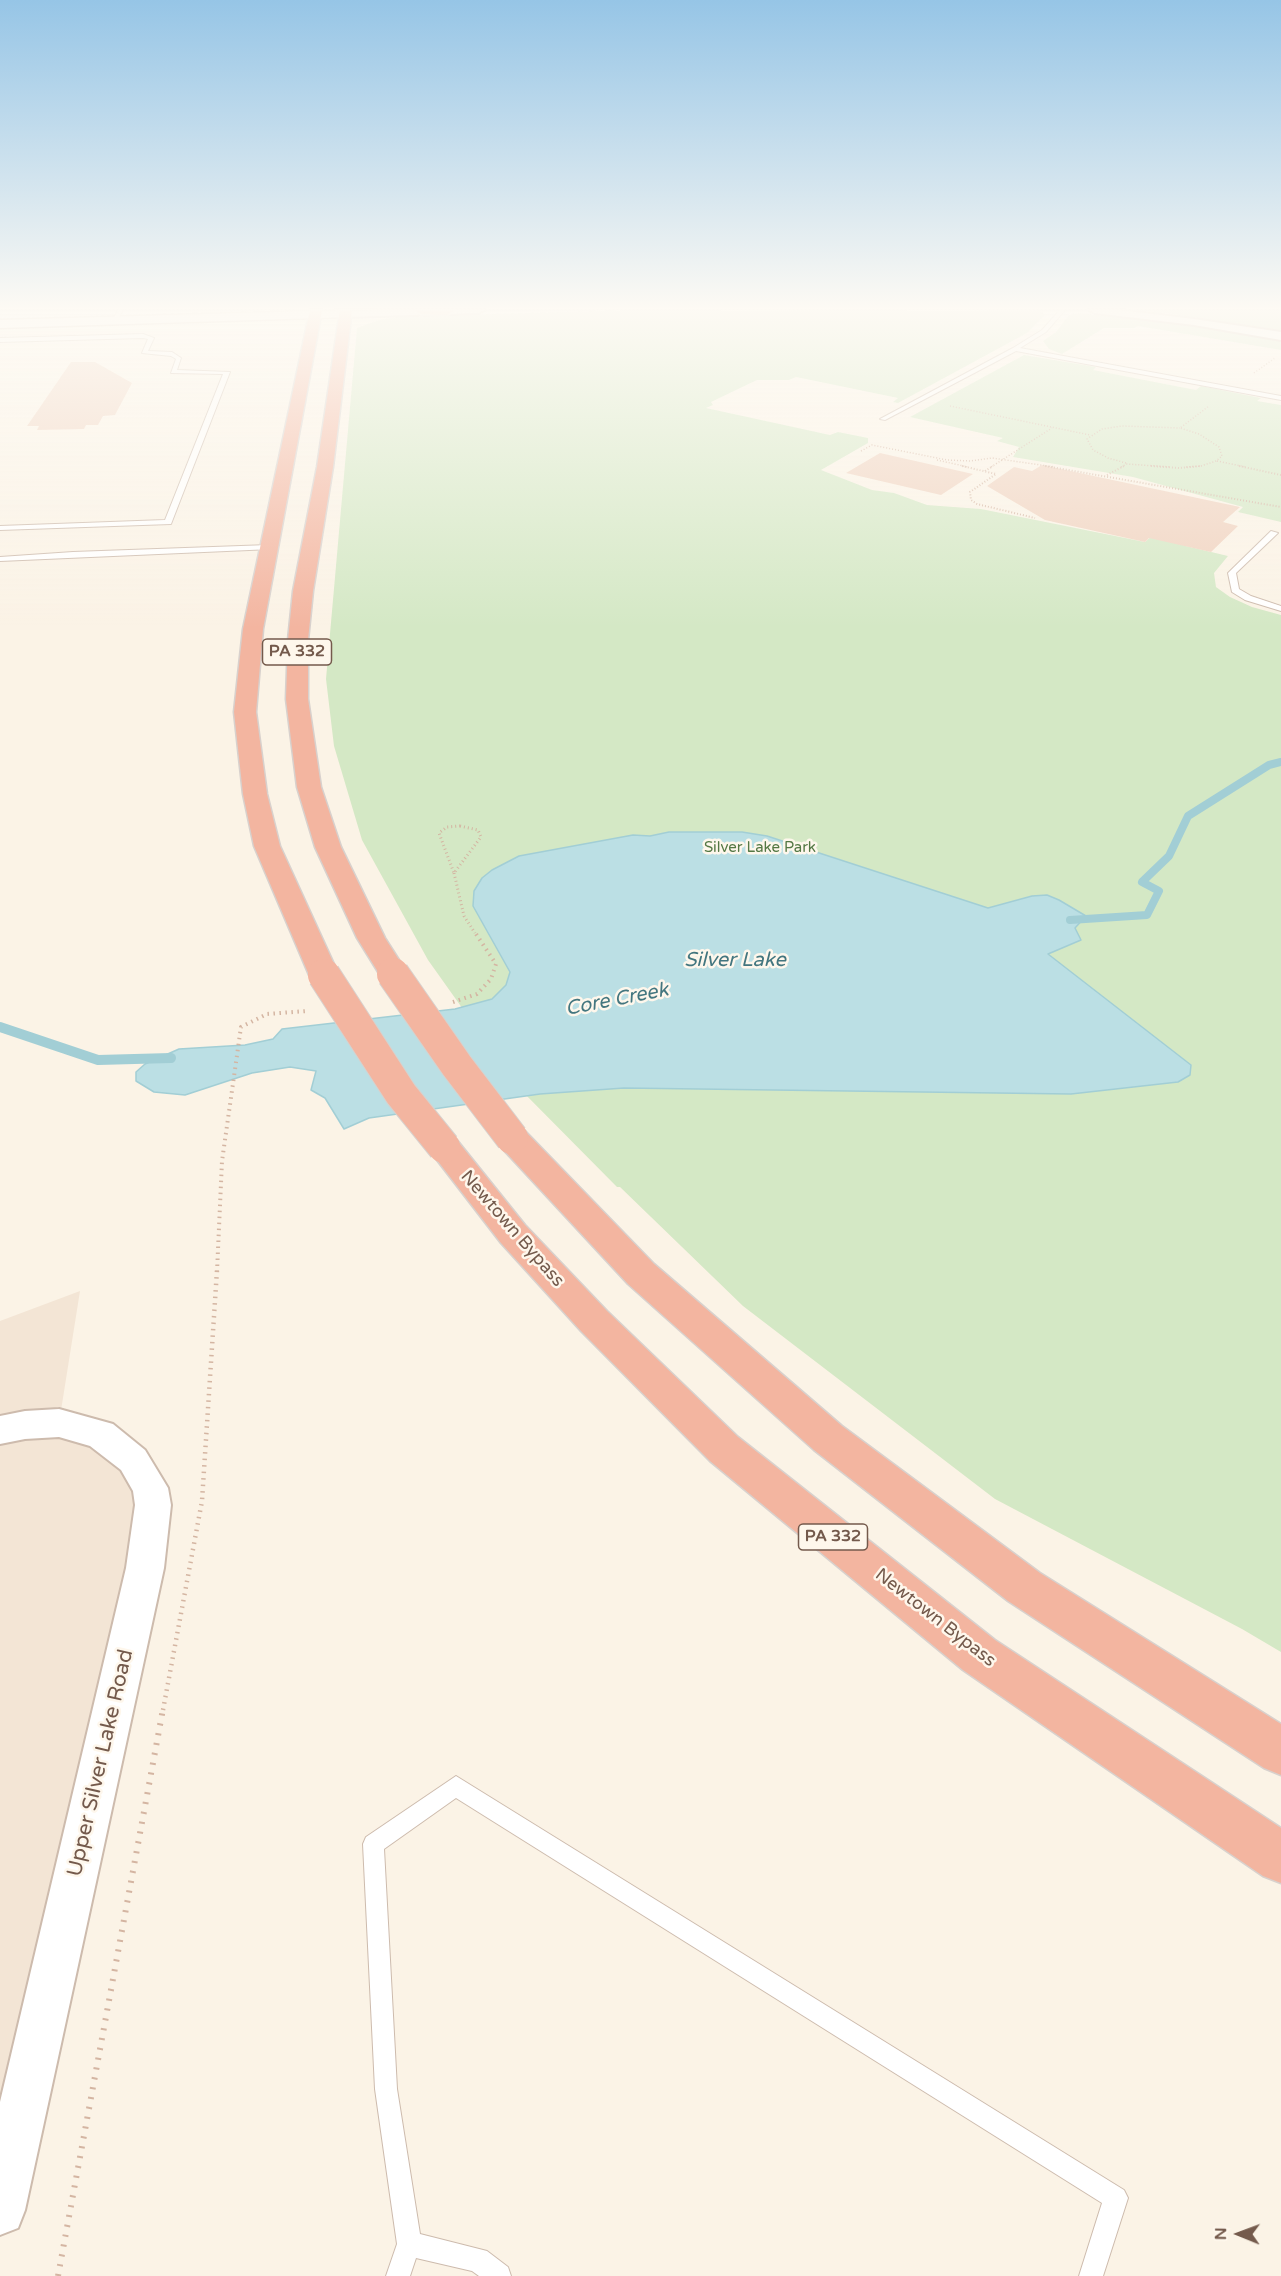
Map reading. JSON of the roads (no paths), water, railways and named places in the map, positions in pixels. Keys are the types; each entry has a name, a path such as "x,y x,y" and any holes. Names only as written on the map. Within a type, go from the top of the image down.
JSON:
{"highway":[{"name":"Newtown Bypass","path":"295,416 249,661 245,712 255,794 267,846 324,975 401,1094 513,1234 594,1321 724,1449 979,1655 1281,1858"},
{"name":"PA 332","path":"332,416 303,591 298,640 297,699 309,787 328,847 371,938 393,974 457,1066 512,1138 641,1274 828,1438 1024,1587 1281,1751"}],"street":[{"name":"Upper Silver Lake Road","path":"0,1431 25,1425 59,1423 101,1434 133,1460 150,1488 153,1505 145,1568 0,2210"}],"lane":[{"path":"0,528 168,522 210,416"},
{"path":"883,419 888,416"},
{"path":"1275,533 1232,573 1235,590 1248,598 1281,609"},
{"path":"0,559 269,547"},
{"path":"398,2276 409,2244 386,2089 373,1844 456,1786 1116,2198 1091,2276"},
{"path":"409,2244 478,2260 499,2276"}],"water":[{"name":"Silver Lake","path":"669,832 742,832 767,836 988,908 1032,896 1047,895 1059,900 1086,916 1075,928 1081,940 1048,954 1191,1065 1190,1075 1178,1082 1071,1094 624,1088 540,1094 369,1118 344,1129 325,1098 311,1090 316,1071 290,1067 252,1073 185,1095 154,1092 136,1081 136,1072 145,1064 179,1049 245,1045 273,1039 282,1029 455,1009 492,999 506,985 510,972 473,906 474,891 482,878 519,856 633,835 650,836"}],"waterway":[{"name":"Core Creek","path":"1070,920 1147,915 1159,891 1142,882 1169,856 1188,816 1269,765 1281,762"},
{"name":"Core Creek","path":"0,1027 98,1060 171,1058"}],"park label":[{"name":"Silver Lake Park","path":"760,848"}]}
